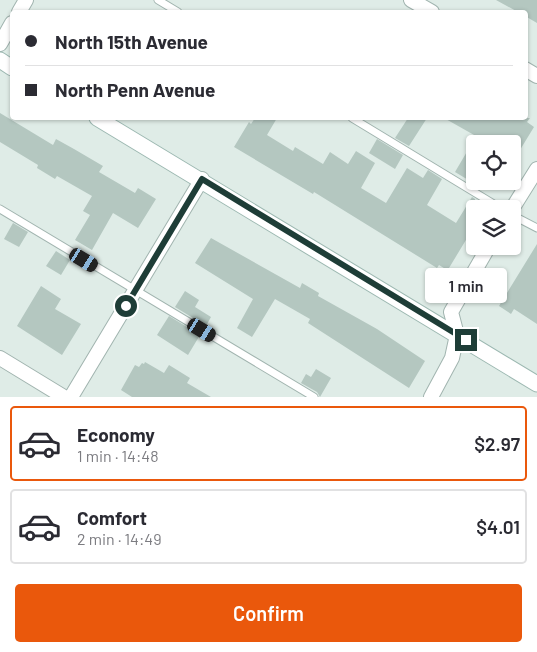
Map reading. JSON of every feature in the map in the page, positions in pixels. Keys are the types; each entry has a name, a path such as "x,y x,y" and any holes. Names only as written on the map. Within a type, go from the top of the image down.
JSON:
{"main road":[{"path":"100,120 202,179 537,384"}],"street":[{"path":"411,0 428,10"},
{"path":"0,44 10,26"},
{"path":"518,200 537,169"},
{"path":"71,397 202,179"},
{"path":"431,397 452,358 457,335 451,312 485,255"},
{"path":"0,358 64,397"}],"lane":[{"path":"158,0 175,10"},
{"path":"355,120 487,200"},
{"path":"0,209 314,397"},
{"path":"521,220 537,228"}],"building":[{"path":"496,0 537,0 537,23 528,18 528,10 514,10"},
{"path":"0,113 53,145 56,139 103,166 99,172 135,193 138,188 156,199 138,228 113,213 92,250 75,240 90,215 83,211 92,196 57,176 55,179 37,168 38,165 0,142"},
{"path":"530,118 527,122 534,127 521,148 521,135 474,135 448,120 528,120"},
{"path":"254,120 276,120 267,135 293,151 295,147 323,164 330,152 348,164 356,151 375,163 361,188 386,203 407,168 423,178 428,170 442,179 427,205 456,223 466,207 466,240 449,268 447,270 439,265 437,268 314,192 313,194 234,147 249,122 251,124"},
{"path":"407,120 426,120 409,146 395,138"},
{"path":"377,139 403,155 395,169 369,153"},
{"path":"466,153 466,179 455,172"},
{"path":"13,223 28,232 19,247 4,239"},
{"path":"211,238 300,288 302,283 319,293 318,296 377,329 425,361 409,388 308,323 310,319 275,299 252,337 237,328 253,299 195,263"},
{"path":"537,244 537,324 514,309 511,314 499,306"},
{"path":"56,251 70,260 61,275 46,266"},
{"path":"41,286 61,299 55,309 81,324 62,355 17,326"},
{"path":"185,291 199,300 195,307 211,317 206,326 175,307"},
{"path":"169,316 200,335 188,355 157,335"},
{"path":"145,362 164,373 169,365 190,378 187,383 211,397 132,397 121,390 135,365 139,367"},
{"path":"316,369 331,378 320,397 317,392 301,383 306,374 311,377"}],"route":[{"path":"126,306 202,179 466,340"}]}
